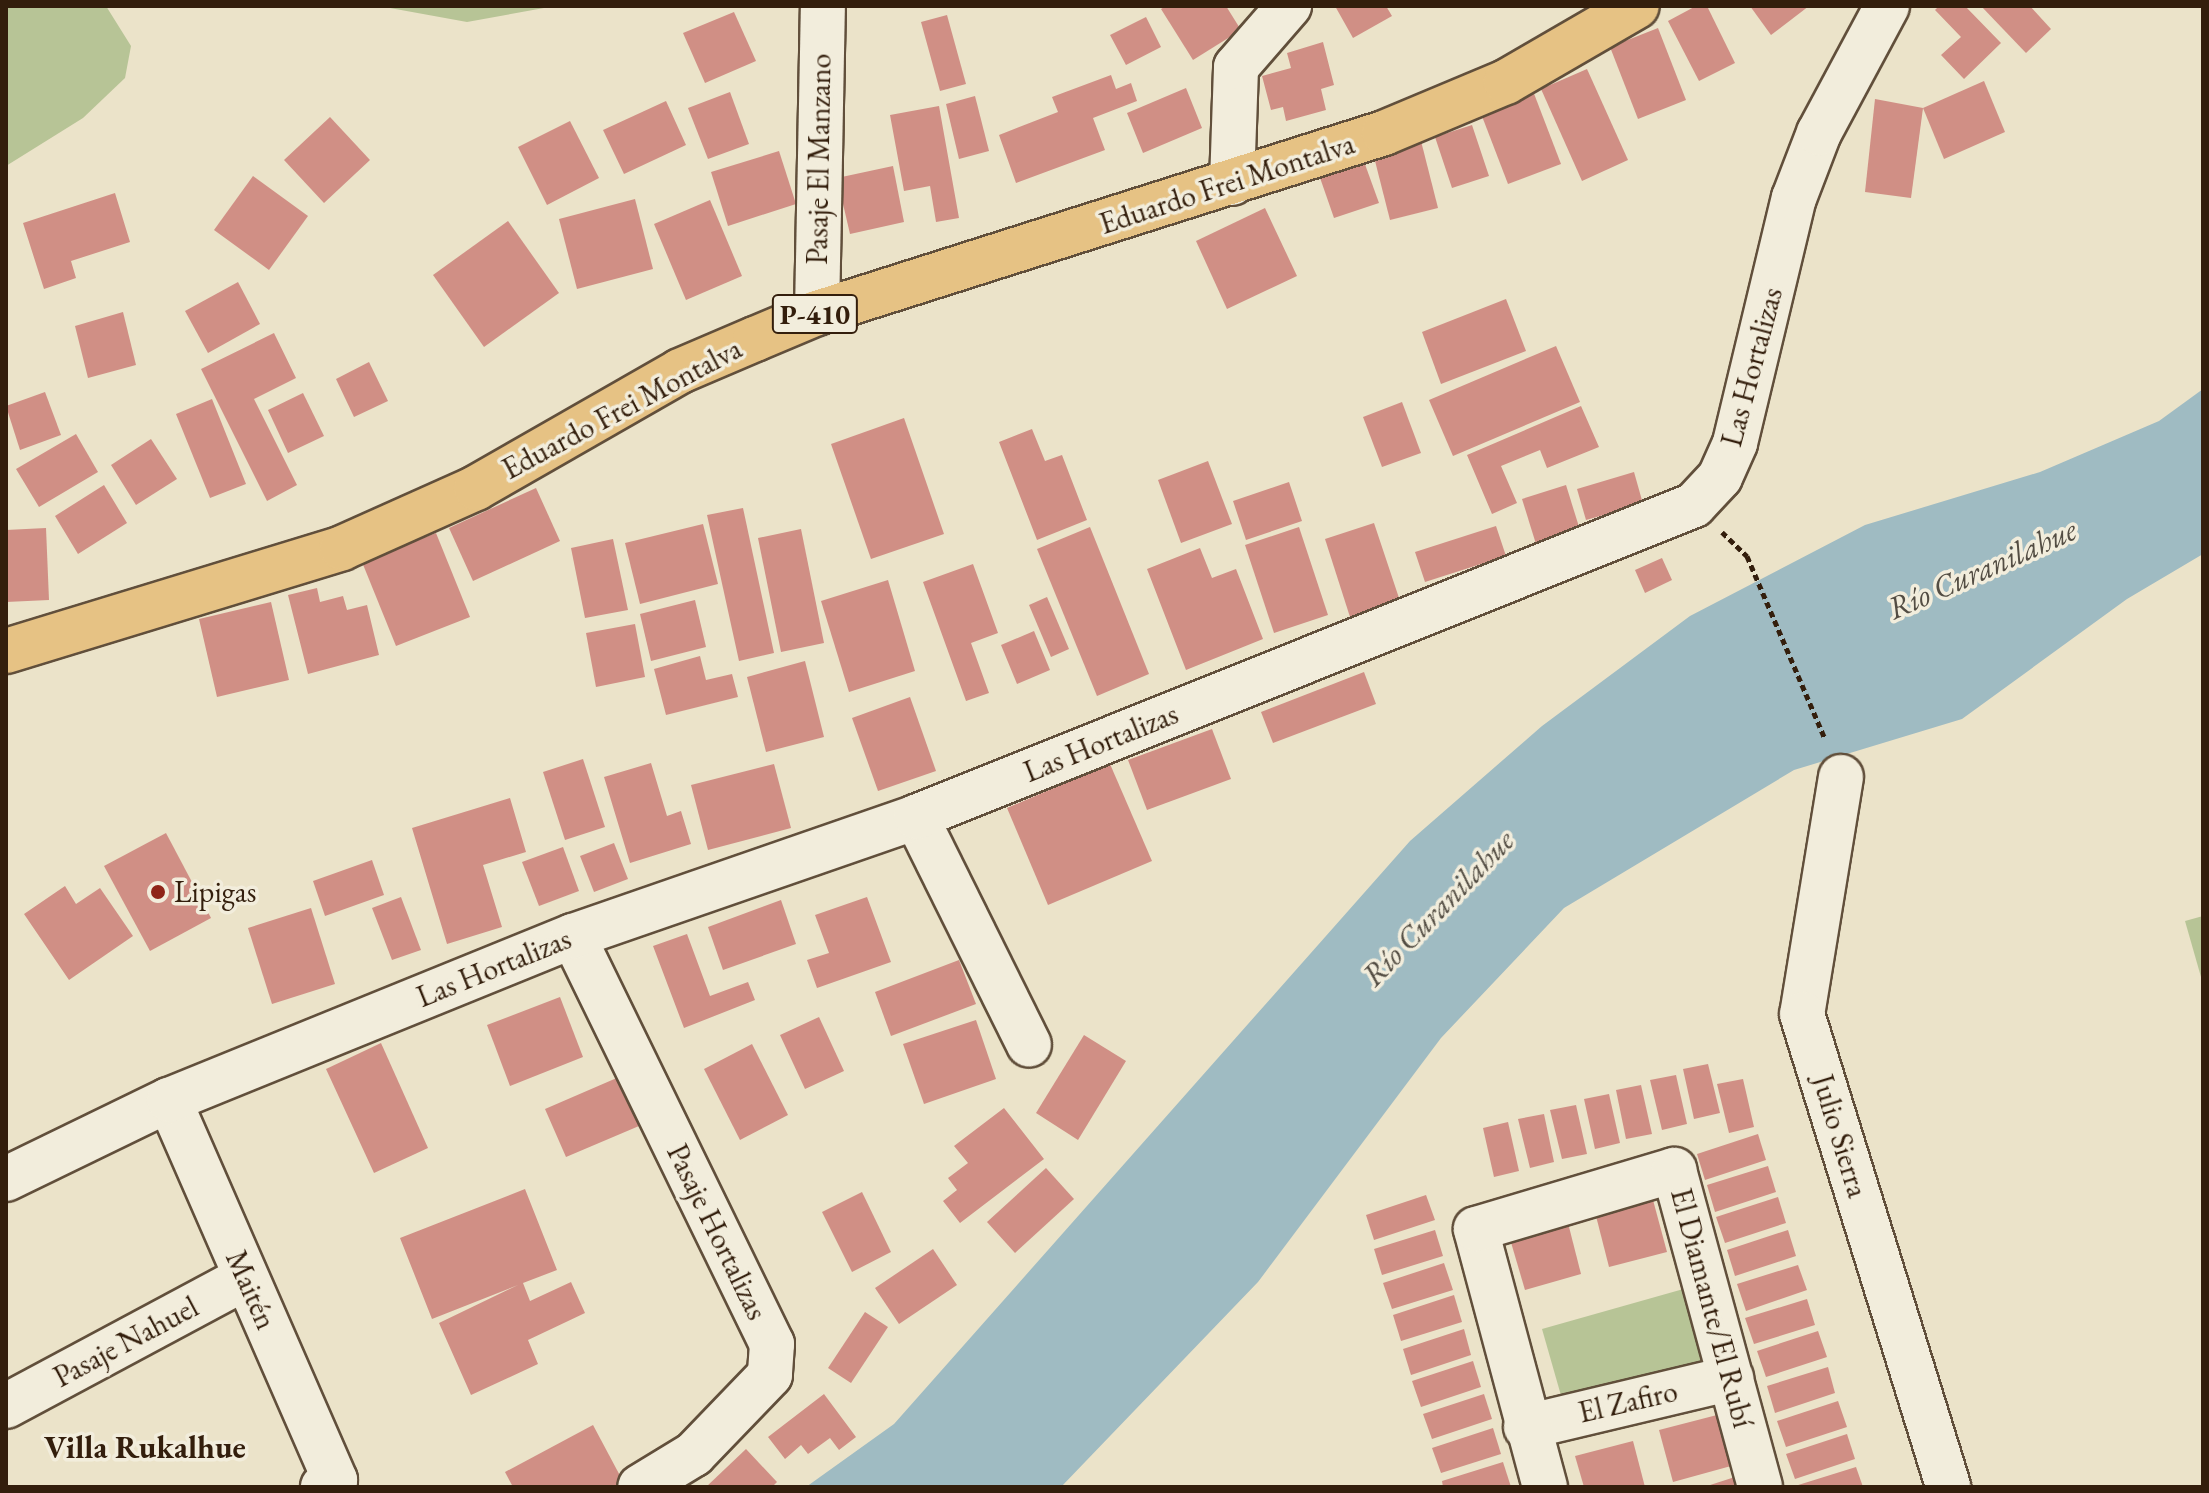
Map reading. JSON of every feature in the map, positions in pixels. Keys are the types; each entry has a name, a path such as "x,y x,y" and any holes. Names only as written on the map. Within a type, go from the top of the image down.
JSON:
{"main road":[{"name":"Eduardo Frei Montalva","path":"6,651 224,587 406,523 680,371 817,313 1384,133 1506,82 1637,6"}],"street":[{"name":"Pasaje El Manzano","path":"817,313 823,6"},
{"path":"1232,183 1236,67 1289,6"},
{"name":"Las Hortalizas","path":"6,1179 169,1100 573,936 916,817 1694,505 1720,477 1735,443 1794,198 1819,133 1887,6"},
{"name":"Julio Sierra","path":"1841,777 1802,1014 1948,1487"},
{"path":"916,817 1029,1045"},
{"name":"Pasaje Hortalizas","path":"573,936 772,1344 770,1375 694,1454 640,1487"},
{"name":"Maitén","path":"169,1100 329,1483"},
{"name":"El Diamante/El Rubí","path":"1545,1487 1526,1427 1476,1229 1674,1170 1760,1487"},
{"name":"Pasaje Nahuel","path":"6,1406 245,1278"},
{"name":"El Zafiro","path":"1526,1427 1731,1378"}],"path":[{"path":"1747,556 1841,777"}],"green space":[{"path":"6,6 106,6 131,46 125,78 83,118 6,166"},
{"path":"379,6 555,6 467,22"},
{"path":"2203,916 2203,984 2185,921"},
{"path":"1687,1288 1710,1371 1566,1413 1542,1329"}],"water":[{"name":"Río Curanilahue","path":"2203,389 2203,554 2127,599 1962,719 1794,770 1564,908 1441,1038 1258,1282 1061,1487 806,1487 894,1424 1410,841 1542,726 1690,616 1865,525 2040,472 2159,421"}],"building":[{"path":"1166,6 1226,6 1241,30 1193,60 1161,9"},
{"path":"1335,6 1386,6 1392,16 1353,38"},
{"path":"1696,6 1707,6 1735,63 1699,81 1668,21"},
{"path":"1750,6 1809,6 1771,35"},
{"path":"1939,6 1965,6 2001,43 1964,79 1941,55 1961,37 1935,10"},
{"path":"1981,6 2030,6 2051,29 2026,53"},
{"path":"734,12 756,61 705,83 683,33"},
{"path":"947,15 966,84 940,91 921,22"},
{"path":"1146,17 1161,47 1126,65 1110,35"},
{"path":"1658,28 1686,100 1638,119 1610,47"},
{"path":"1323,42 1334,85 1321,89 1326,110 1286,121 1283,107 1271,110 1262,76 1291,68 1287,53"},
{"path":"1587,69 1628,160 1582,181 1541,89"},
{"path":"1111,75 1116,89 1131,83 1137,101 1093,118 1105,150 1016,183 999,135 1058,112 1052,97"},
{"path":"1984,81 2005,132 1944,159 1923,108"},
{"path":"1186,88 1202,128 1143,153 1127,113"},
{"path":"1533,91 1561,164 1508,184 1480,111"},
{"path":"730,92 749,144 708,159 688,108"},
{"path":"975,96 989,151 959,159 946,104"},
{"path":"1875,99 1923,108 1911,198 1865,192"},
{"path":"666,101 686,145 624,174 603,130"},
{"path":"939,106 959,218 936,222 930,186 904,191 890,115"},
{"path":"330,117 370,160 324,203 284,160"},
{"path":"570,121 599,178 547,205 518,147"},
{"path":"1472,125 1489,176 1452,188 1435,137"},
{"path":"1421,141 1438,208 1390,220 1373,153"},
{"path":"779,151 796,204 728,226 711,172"},
{"path":"1362,156 1379,203 1334,218 1318,172"},
{"path":"893,166 904,222 850,234 837,178"},
{"path":"253,176 308,216 269,270 214,230"},
{"path":"115,193 130,242 71,261 76,278 44,289 23,223"},
{"path":"635,199 653,269 577,289 559,219"},
{"path":"710,200 742,276 686,300 654,224"},
{"path":"1265,208 1297,276 1227,309 1196,241"},
{"path":"508,221 559,293 484,347 433,275"},
{"path":"238,282 260,324 208,353 185,311"},
{"path":"1506,299 1526,351 1441,384 1422,332"},
{"path":"123,312 136,365 88,378 75,326"},
{"path":"274,333 296,378 254,399 297,485 267,501 201,369"},
{"path":"1556,346 1580,402 1453,456 1429,400"},
{"path":"369,362 388,401 354,417 336,379"},
{"path":"45,392 61,435 20,450 6,406"},
{"path":"303,393 324,436 288,453 268,410"},
{"path":"212,399 246,484 210,498 176,414"},
{"path":"1402,402 1421,453 1382,467 1363,417"},
{"path":"1581,406 1599,447 1547,468 1540,450 1501,466 1517,503 1492,514 1467,455"},
{"path":"904,418 944,534 871,559 831,444"},
{"path":"1032,429 1045,461 1062,455 1087,520 1037,540 999,442"},
{"path":"76,434 98,472 39,507 16,469"},
{"path":"151,439 177,479 136,505 111,465"},
{"path":"1208,461 1232,524 1181,543 1158,480"},
{"path":"1634,472 1643,504 1586,520 1577,489"},
{"path":"1289,482 1302,521 1246,540 1233,501"},
{"path":"104,485 127,523 78,554 55,516"},
{"path":"1566,485 1580,530 1536,544 1522,499"},
{"path":"536,488 560,541 473,581 449,528"},
{"path":"743,508 774,653 739,661 707,515"},
{"path":"1374,523 1400,601 1350,617 1325,539"},
{"path":"703,524 718,584 640,604 625,543"},
{"path":"1496,526 1506,556 1425,582 1415,552"},
{"path":"1090,527 1149,674 1097,696 1037,549"},
{"path":"1299,527 1328,615 1274,633 1245,545"},
{"path":"46,528 49,600 6,602 6,530"},
{"path":"801,529 824,643 781,652 758,538"},
{"path":"436,533 470,617 396,646 362,562"},
{"path":"613,539 628,610 585,618 571,548"},
{"path":"1200,548 1212,578 1236,569 1263,639 1186,670 1147,569"},
{"path":"1662,558 1672,580 1645,593 1635,570"},
{"path":"973,564 998,633 971,643 989,693 966,701 923,582"},
{"path":"888,580 915,671 849,692 821,601"},
{"path":"317,588 320,602 343,596 347,610 367,605 379,655 308,674 288,595"},
{"path":"1047,597 1069,649 1051,657 1029,605"},
{"path":"695,600 706,647 651,661 640,614"},
{"path":"271,602 289,680 217,697 199,619"},
{"path":"635,624 645,677 596,687 586,633"},
{"path":"1034,631 1050,670 1017,684 1001,645"},
{"path":"700,656 706,680 732,674 738,697 666,715 654,669"},
{"path":"805,661 824,737 766,752 747,677"},
{"path":"1364,672 1376,704 1273,743 1261,712"},
{"path":"910,697 936,771 878,791 852,718"},
{"path":"1212,729 1231,779 1147,810 1128,760"},
{"path":"583,759 605,827 565,840 543,772"},
{"path":"651,763 667,816 681,811 691,844 630,863 604,777"},
{"path":"774,764 791,828 708,850 691,785"},
{"path":"1110,764 1152,861 1048,905 1007,808"},
{"path":"510,798 526,852 483,865 502,927 447,944 412,828"},
{"name":"Lipigas","path":"166,833 211,918 150,951 104,866"},
{"path":"614,843 628,879 594,892 580,856"},
{"path":"563,847 579,891 539,906 522,862"},
{"path":"372,860 384,895 325,916 313,881"},
{"name":"Lipigas","path":"65,886 76,904 100,888 133,936 69,980 24,914"},
{"path":"401,897 421,950 392,960 372,908"},
{"path":"867,897 891,962 817,988 807,960 829,953 815,915"},
{"path":"781,900 796,944 723,970 708,927"},
{"path":"311,908 335,984 272,1004 248,928"},
{"path":"687,934 710,996 748,982 755,1000 684,1028 653,946"},
{"path":"959,960 976,1004 891,1036 875,992"},
{"path":"560,997 583,1057 510,1086 487,1025"},
{"path":"819,1017 844,1071 805,1089 780,1035"},
{"path":"976,1020 996,1079 924,1104 903,1044"},
{"path":"1084,1035 1126,1061 1078,1140 1036,1113"},
{"path":"381,1043 428,1148 374,1173 326,1069"},
{"path":"752,1044 788,1115 740,1140 704,1069"},
{"path":"1708,1064 1720,1113 1694,1119 1683,1069"},
{"path":"1676,1075 1687,1124 1662,1130 1650,1080"},
{"path":"619,1077 639,1126 566,1157 545,1109"},
{"path":"1743,1079 1754,1127 1729,1133 1717,1084"},
{"path":"1641,1085 1652,1134 1626,1139 1616,1090"},
{"path":"1609,1094 1620,1143 1595,1149 1584,1099"},
{"path":"1576,1105 1587,1154 1562,1159 1550,1110"},
{"path":"1004,1108 1044,1159 960,1223 943,1201 957,1190 948,1178 968,1163 954,1146"},
{"path":"1544,1114 1554,1162 1530,1168 1518,1119"},
{"path":"1508,1122 1519,1171 1494,1177 1483,1128"},
{"path":"1758,1134 1766,1160 1705,1180 1697,1154"},
{"path":"1768,1166 1776,1192 1715,1212 1707,1185"},
{"path":"1046,1168 1074,1199 1015,1253 987,1222"},
{"path":"525,1189 557,1270 523,1283 530,1301 571,1282 585,1313 528,1340 538,1364 471,1395 439,1323 518,1285 432,1319 400,1238"},
{"path":"862,1192 891,1252 852,1272 822,1212"},
{"path":"1426,1195 1435,1220 1374,1240 1366,1215"},
{"path":"1778,1197 1786,1223 1725,1243 1716,1217"},
{"path":"1653,1200 1667,1252 1609,1267 1596,1216"},
{"path":"1568,1223 1581,1274 1525,1290 1510,1239"},
{"path":"1435,1230 1443,1256 1382,1275 1374,1249"},
{"path":"1788,1230 1796,1256 1735,1276 1727,1250"},
{"path":"933,1249 957,1285 899,1324 875,1288"},
{"path":"1444,1263 1453,1290 1392,1309 1383,1283"},
{"path":"1798,1265 1807,1290 1746,1311 1737,1284"},
{"path":"1454,1295 1462,1322 1401,1341 1393,1315"},
{"path":"1807,1299 1815,1325 1754,1344 1745,1318"},
{"path":"865,1312 888,1327 851,1383 828,1368"},
{"path":"1464,1329 1471,1355 1411,1375 1403,1349"},
{"path":"1818,1331 1827,1357 1766,1377 1757,1351"},
{"path":"1473,1361 1481,1387 1421,1407 1412,1381"},
{"path":"1828,1367 1835,1393 1775,1413 1767,1386"},
{"path":"824,1394 856,1437 839,1450 830,1438 808,1454 801,1445 785,1459 768,1437"},
{"path":"1484,1394 1492,1419 1432,1439 1423,1414"},
{"path":"1838,1401 1847,1427 1786,1447 1777,1421"},
{"path":"1717,1415 1731,1466 1673,1482 1659,1430"},
{"path":"593,1425 625,1485 513,1487 505,1472"},
{"path":"1493,1428 1501,1454 1441,1473 1432,1448"},
{"path":"1847,1434 1855,1459 1795,1479 1786,1454"},
{"path":"1633,1441 1645,1487 1584,1487 1575,1456"},
{"path":"746,1449 777,1482 772,1487 706,1487"},
{"path":"1503,1462 1511,1487 1443,1487 1442,1481"},
{"path":"1856,1467 1863,1487 1795,1487 1795,1486"},
{"path":"1738,1476 1741,1487 1707,1487 1707,1486"}],"place":[{"name":"Lipigas","path":"158,892"}],"district":[{"name":"Villa Rukalhue","path":"145,1447"}]}
